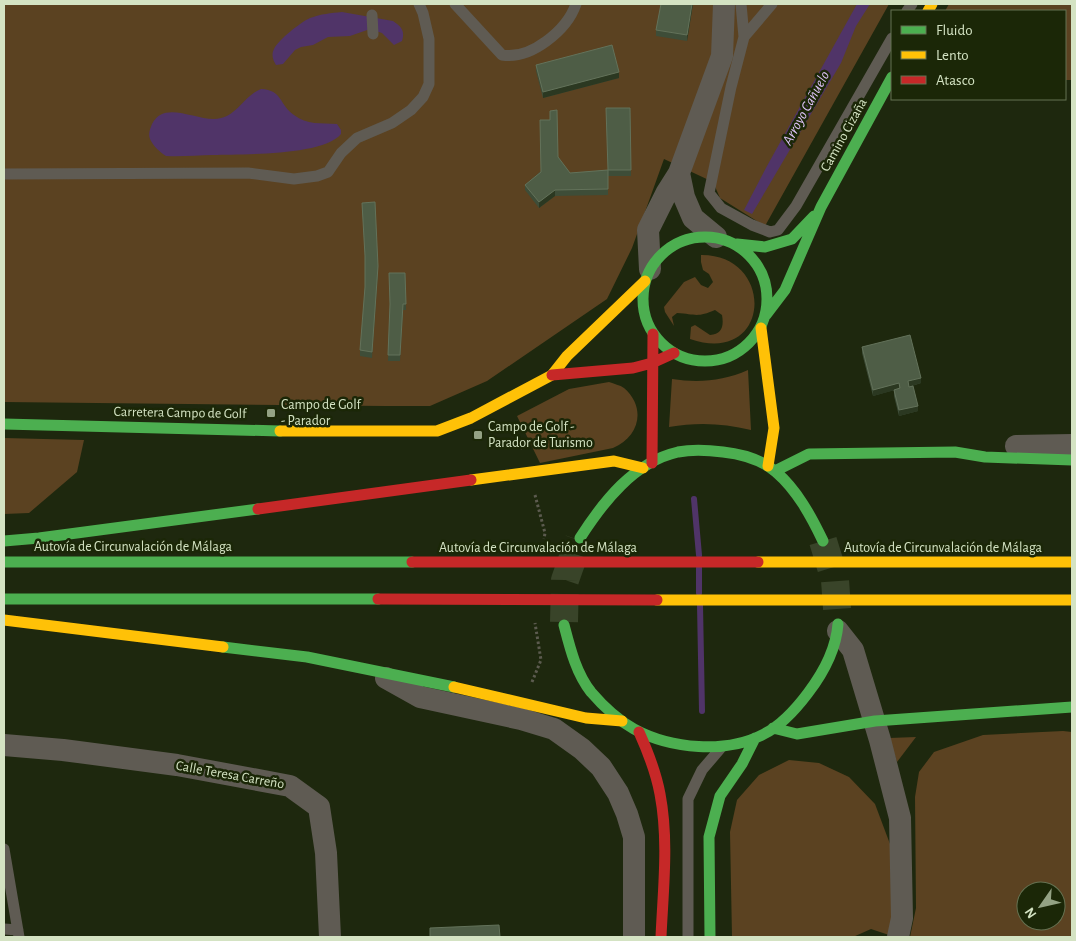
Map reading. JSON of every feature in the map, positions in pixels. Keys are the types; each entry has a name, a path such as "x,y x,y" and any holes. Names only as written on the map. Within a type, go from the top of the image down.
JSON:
{"main road":[{"name":"Camino Cizaña","path":"766,315 785,290 822,207 891,79"},
{"name":"Camino Cizaña","path":"737,244 765,247 792,239 822,207"},
{"path":"696,236 716,237 737,244 752,257 763,275 768,295 766,315 761,328 749,344 733,356 713,361 700,361 674,353 653,334 645,318 642,299 647,275 662,254 678,242 696,236"},
{"name":"Carretera Campo de Golf","path":"552,375 566,356 647,275"},
{"path":"761,328 774,428 772,469"},
{"path":"648,466 653,334"},
{"name":"Carretera Campo de Golf","path":"4,424 331,432 437,430 471,418 552,375 633,368 652,363 674,353"},
{"path":"580,538 595,514 617,489 648,466 671,454 699,449 735,453 772,469 799,499 823,541"},
{"path":"772,469 809,454 955,452 985,457 1072,460"},
{"path":"4,541 49,537 614,461 648,466"},
{"name":"Autovía de Circunvalación de Málaga","path":"4,562 1072,562"},
{"path":"4,600 1072,600"},
{"path":"4,620 307,657 505,698 586,718 622,722"},
{"path":"564,625 572,657 590,690 622,722 639,732 660,740 689,746 723,745 755,738 773,728 800,704 826,668 838,628"},
{"path":"773,728 797,734 875,721 1072,707"},
{"path":"639,732 656,775 661,799 664,837 661,937"},
{"path":"710,937 709,837 720,796 742,764 755,738"}],"street":[{"path":"647,275 648,230 666,192 679,172 722,56 724,4"},
{"path":"679,172 684,197 693,218 716,237"},
{"path":"955,452 985,447 1072,445"},
{"path":"838,628 853,650 875,721 900,818 902,918 898,937"},
{"path":"372,670 420,697 521,719 554,730 582,749 595,761 618,792 634,836 634,937"},
{"path":"1001,712 1072,714"},
{"name":"Calle Teresa Carreño","path":"4,745 63,750 177,765 290,786 319,807 326,853 330,937"}],"lane":[{"path":"4,174 248,173 294,178 317,176 328,172 341,153 357,138 392,123 411,110 423,97 429,84 429,38 419,4"},
{"path":"442,4 457,6 502,55 510,56 525,53 556,34 573,12 576,4"},
{"path":"741,4 744,37 726,106 709,193 720,208 770,232 778,230 796,206 891,40"},
{"path":"744,37 772,4"},
{"path":"372,15 372,34"},
{"path":"688,937 688,799 702,770 723,745"},
{"path":"4,849 19,934 4,930"}],"shaded area":[{"path":"4,4 889,4 765,226 720,198 713,182 664,159 632,248 607,299 487,381 430,406 384,406 4,402"},
{"path":"949,4 1072,4 1072,80 1066,80 1066,10 946,10"},
{"path":"701,255 725,259 742,272 752,289 754,307 749,324 737,338 717,343 690,339 691,327 695,325 710,335 720,331 723,323 722,315 715,310 700,315 677,313 672,317 674,326 665,312 664,307 684,282 695,277 701,285 708,288 713,282 709,274 703,270"},
{"path":"748,370 751,430 710,424 669,427 672,379 711,380 729,377"},
{"path":"609,382 624,388 636,404 637,421 629,437 613,448 540,463 517,416 569,389"},
{"path":"4,438 84,440 77,472 29,513 4,514"},
{"path":"1072,732 1072,937 910,937 916,908 915,797 919,772 934,752 983,735"},
{"path":"916,737 897,762 889,738"},
{"path":"789,760 819,763 849,777 875,804 890,844 896,894 889,935 871,929 853,937 732,937 730,832 737,800 759,775"}],"water":[{"name":"Arroyo Cañuelo","path":"857,4 870,4 856,26 841,63 752,214 744,210 767,166"},
{"path":"342,12 393,21 402,30 402,41 394,45 382,33 370,29 350,36 328,37 313,45 295,50 283,64 276,65 273,53 276,45 301,23 310,18"},
{"path":"261,89 268,90 277,95 289,111 299,118 314,123 337,124 341,134 332,141 317,146 300,150 261,154 166,156 157,149 150,139 149,133 152,124 165,113 174,112 203,118 221,118 232,113 250,96"}],"building":[{"path":"661,4 692,4 687,35 656,30"},
{"path":"612,45 619,72 543,92 536,65"},
{"path":"606,108 630,108 631,170 608,170"},
{"path":"557,110 558,157 570,173 608,170 608,189 555,190 539,202 525,185 541,172 540,120 550,120 550,111"},
{"path":"375,202 378,266 372,352 360,350 365,287 362,203"},
{"path":"389,273 405,273 406,304 403,304 400,355 388,355"},
{"path":"910,335 921,378 908,381 909,387 913,386 918,406 899,410 894,390 900,388 899,383 873,390 862,347"},
{"path":"499,925 500,937 430,937 430,928"}],"waterway":[{"path":"694,499 699,555"},
{"path":"699,568 699,593"},
{"path":"700,605 702,711"}],"tunnel":[{"path":"564,622 565,580 579,540"},
{"path":"823,541 835,580 838,622"}],"traffic: fast":[{"path":"766,315 785,290 821,207 891,79"},
{"path":"737,244 765,247 792,239 814,216"},
{"path":"705,237 729,241 749,255 763,275 767,299 763,323 749,343 729,357 705,361 681,357 661,343 647,323 643,299 647,275 661,255 681,241 705,237"},
{"path":"4,424 280,431"},
{"path":"580,538 599,511 621,485 634,474 662,457 678,452 700,450 744,456 758,461 776,472 797,495 823,541"},
{"path":"775,471 809,454 955,452 985,457 1072,460"},
{"path":"4,541 258,509"},
{"path":"4,562 412,562"},
{"path":"4,599 378,599"},
{"path":"564,625 581,677 591,692 617,717 634,729 665,741 681,745 716,746 733,744 764,734 788,716 799,705 824,669 835,643 838,624"},
{"path":"223,647 307,657 454,687"},
{"path":"773,728 797,734 875,721 1072,707"},
{"path":"710,937 709,837 720,796 742,764 755,738"}],"traffic: slow":[{"path":"929,10 932,4"},
{"path":"280,431 437,431 471,418 552,375 567,356 645,281"},
{"path":"761,328 774,428 768,466"},
{"path":"471,480 614,461 643,468"},
{"path":"758,562 1072,562"},
{"path":"657,600 1072,600"},
{"path":"4,620 223,647"},
{"path":"454,687 586,718 622,721"}],"traffic: jam":[{"path":"652,463 653,334"},
{"path":"552,375 633,368 652,363 674,353"},
{"path":"258,509 471,480"},
{"path":"412,562 758,562"},
{"path":"378,599 657,600"},
{"path":"639,732 654,770 663,812 665,866 661,937"}],"place":[{"name":"Campo de Golf - Parador","path":"271,413"},
{"name":"Campo de Golf - Parador de Turismo","path":"478,435"}]}
